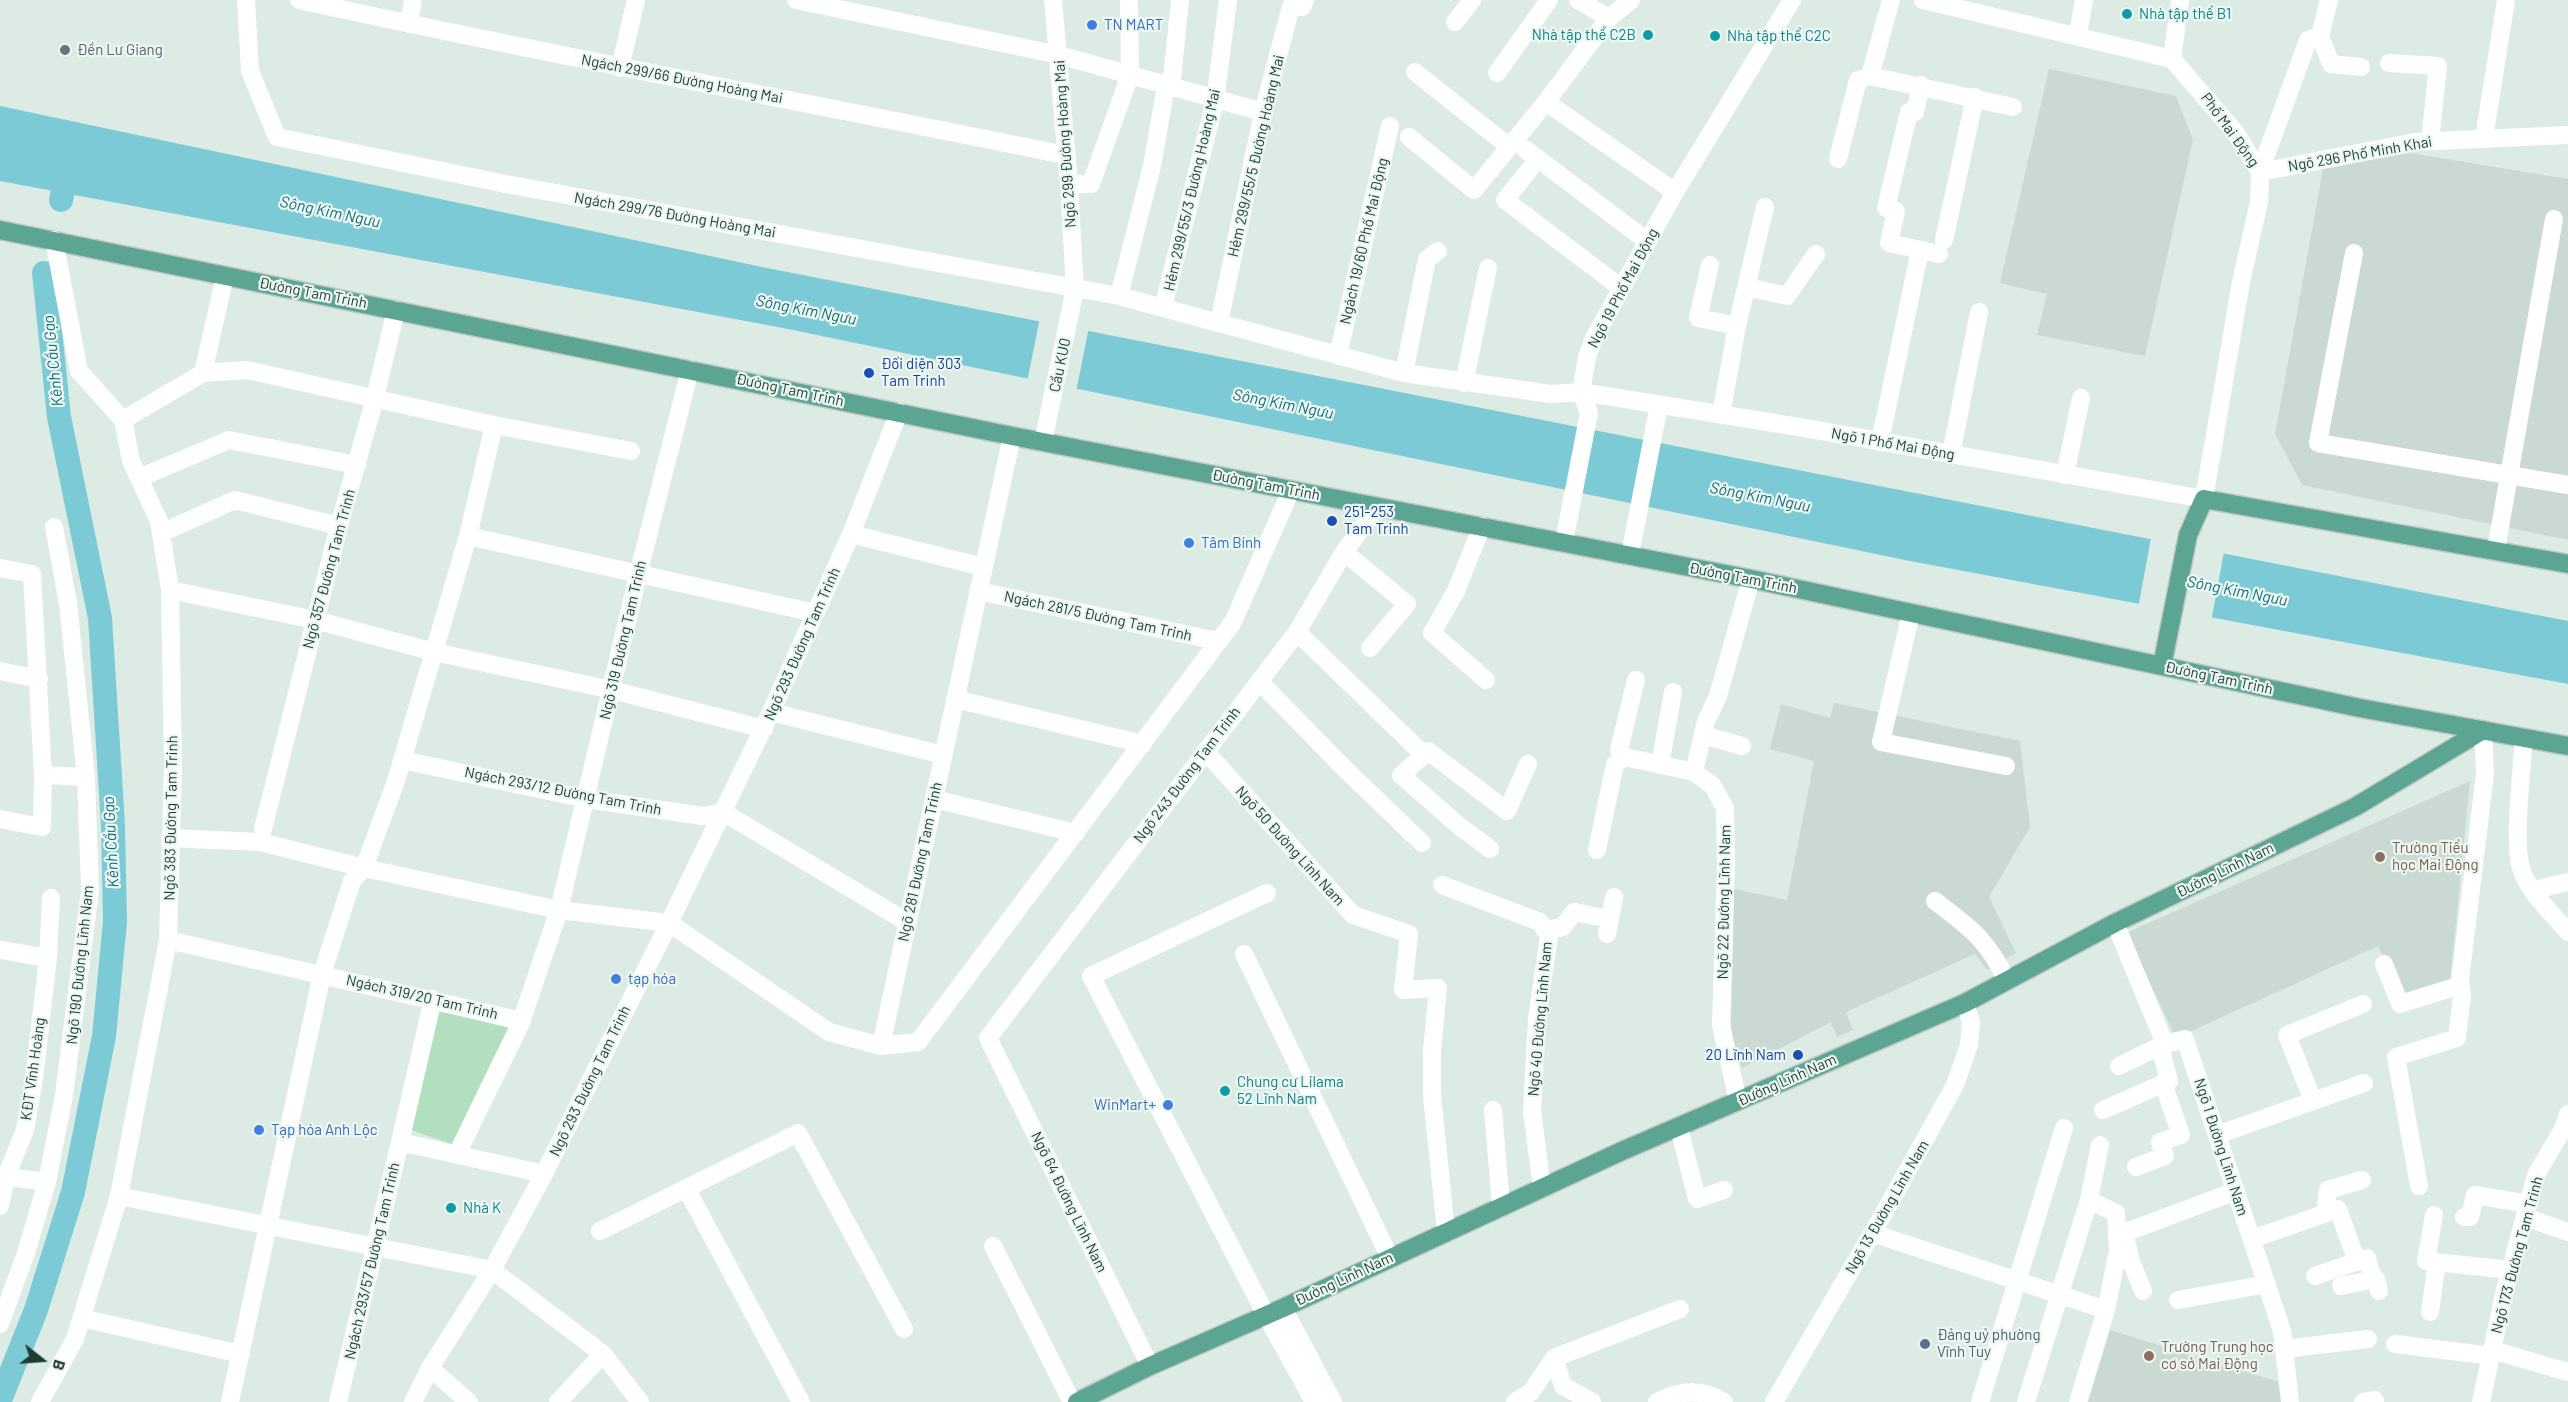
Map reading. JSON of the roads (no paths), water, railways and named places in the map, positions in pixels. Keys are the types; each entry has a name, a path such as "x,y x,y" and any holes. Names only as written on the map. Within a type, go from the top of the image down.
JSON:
{"main road":[{"name":"Đường Tam Trinh","path":"0,230 1011,436 1377,507 1482,525 2162,666 2568,746"},
{"path":"2162,666 2188,535 2204,499 2568,564"},
{"name":"Đường Lĩnh Nam","path":"1077,1402 1150,1366 1274,1312 1501,1206 1965,1003 2006,979 2115,923 2355,807 2483,730"}],"street":[{"name":"Ngách 299/76 Đường Hoàng Mai","path":"246,0 250,70 277,137 506,184 1119,296 1338,356"},
{"name":"Ngách 299/66 Đường Hoàng Mai","path":"299,0 620,68 789,99 1065,155"},
{"path":"409,24 413,0"},
{"path":"620,68 636,0"},
{"path":"796,0 1059,55 1215,101 1263,112"},
{"name":"Ngõ 299 Đường Hoàng Mai","path":"1053,0 1069,184 1075,289"},
{"path":"1069,184 1091,184 1130,75 1129,0"},
{"path":"1119,296 1152,166 1168,87 1180,0"},
{"name":"Hẻm 299/55/3 Đường Hoàng Mai","path":"1163,308 1215,101 1228,0"},
{"name":"Hẻm 299/55/5 Đường Hoàng Mai","path":"1219,323 1263,112 1291,7 1302,6 1305,0"},
{"path":"1455,22 1472,0"},
{"path":"1497,73 1549,0"},
{"path":"1578,0 1609,18"},
{"path":"1409,137 1474,189 1516,148 1546,102 1609,18 1631,0"},
{"name":"Ngõ 19 Phố Mai Động","path":"1581,392 1587,357 1620,287 1792,0"},
{"path":"1870,76 1891,0"},
{"path":"1923,0 1939,6 2078,35 2172,59 2180,0"},
{"path":"2078,35 2084,0"},
{"path":"2329,0 2320,36 2331,64 2361,67"},
{"path":"2484,138 2507,30 2506,0"},
{"path":"2260,172 2308,40 2320,36"},
{"name":"Phố Mai Động","path":"2172,59 2235,132 2260,172 2259,202 2241,282 2204,499"},
{"path":"2388,63 2438,66 2430,141"},
{"path":"1415,72 1516,148 1647,241"},
{"path":"1838,159 1858,80 1870,76 1921,85 2013,107"},
{"path":"1921,85 1915,112 1909,112 1886,208 1896,211 1889,243 1920,250 1941,247 1975,97"},
{"path":"1546,102 1675,192"},
{"name":"Ngách 19/60 Phố Mai Động","path":"1338,356 1390,126"},
{"name":"Ngõ 296 Phố Minh Khai","path":"2260,172 2430,141 2568,135"},
{"path":"1530,169 1505,200 1620,287"},
{"path":"1721,415 1737,326 1765,207"},
{"path":"2496,550 2554,219"},
{"path":"54,240 79,371 123,420 203,373 247,370 494,425 631,451"},
{"path":"1880,442 1920,250"},
{"path":"1404,373 1427,259 1438,251"},
{"path":"2354,253 2318,443 2568,485"},
{"path":"1747,287 1787,296 1816,254"},
{"path":"1710,265 1698,318 1737,326"},
{"path":"1464,383 1488,268"},
{"path":"203,373 225,276"},
{"name":"Cầu KU0","path":"1043,442 1075,289"},
{"name":"Ngõ 357 Đường Tam Trinh","path":"263,829 396,310"},
{"path":"1951,455 1980,312"},
{"path":"1338,356 1404,373 1464,383 1551,394 1581,392 1589,413 1564,542"},
{"name":"Ngõ 319 Đường Tam Trinh","path":"457,1154 522,1021 559,910 638,574 690,370"},
{"name":"Ngõ 1 Phố Mai Động","path":"1581,392 2204,499"},
{"path":"2065,475 2081,398"},
{"path":"1630,555 1659,405"},
{"name":"Ngõ 293 Đường Tam Trinh","path":"413,1402 430,1368 492,1270 544,1174 669,923 768,720 851,534 899,412"},
{"name":"Ngõ 383 Đường Tam Trinh","path":"40,1402 75,1339 119,1196 168,940 173,766 170,590 159,521 131,461 123,420"},
{"path":"230,1402 322,974 352,881 364,868 402,760 468,536 494,425"},
{"name":"Ngõ 281 Đường Tam Trinh","path":"881,1046 1011,436"},
{"path":"139,478 229,440 357,465"},
{"path":"170,838 260,842 364,868 559,910 669,923 829,1032 881,1046 918,1042 1233,622 1291,490"},
{"path":"161,533 235,500 339,526"},
{"name":"Ngõ 243 Đường Tam Trinh","path":"988,1038 1297,632 1344,552 1377,507"},
{"path":"1482,525 1456,591 1432,633 1486,680"},
{"name":"Ngõ 190 Đường Lĩnh Nam","path":"0,1324 25,1256 47,1182 64,1095 90,890 86,777 68,603 54,526"},
{"path":"851,534 983,567"},
{"path":"468,536 815,613"},
{"path":"1344,552 1407,604 1370,648"},
{"path":"0,568 32,574 43,775 42,827 0,819"},
{"path":"1636,680 1619,750 1625,757 1694,772 1703,735 1718,696 1751,579"},
{"path":"170,590 315,620 434,652 612,690 943,754"},
{"name":"Ngách 281/5 Đường Tam Trinh","path":"978,591 1218,641"},
{"path":"1911,613 1881,742 2006,766"},
{"path":"1297,632 1424,755"},
{"path":"0,671 39,679"},
{"path":"1259,681 1422,843"},
{"path":"1660,765 1673,692"},
{"path":"955,699 1143,744"},
{"path":"2419,1186 2396,1057 2457,1038 2461,983 2485,774 2483,730"},
{"path":"1703,735 1742,746"},
{"path":"2524,738 2519,843 2521,868 2534,890 2568,932"},
{"path":"1490,849 1458,825 1401,775 1428,751 1507,811 1528,764"},
{"name":"Ngõ 50 Đường Lĩnh Nam","path":"1205,752 1353,915 1409,934 1403,990 1437,988 1432,1051 1432,1096 1446,1231"},
{"path":"1598,850 1615,764 1625,757"},
{"name":"Ngách 293/12 Đường Tam Trinh","path":"402,760 585,799 703,816 723,812"},
{"name":"Ngõ 22 Đường Lĩnh Nam","path":"1694,772 1713,786 1725,808 1726,863 1721,1025 1738,1101"},
{"path":"43,775 86,777"},
{"path":"934,799 1076,833"},
{"path":"723,812 907,922"},
{"path":"2534,890 2568,882"},
{"name":"Ngõ 40 Đường Lĩnh Nam","path":"1442,885 1540,922 1549,936 1537,1019 1532,1111 1542,1188"},
{"path":"1267,893 1091,976 1274,1312 1314,1402"},
{"path":"1545,930 1563,927 1574,912 1608,927 1614,897"},
{"name":"KĐT Vĩnh Hoàng","path":"0,1206 3,1176 25,1130 34,1079 48,958 51,898"},
{"path":"1935,902 1979,935 1995,957 2006,979"},
{"path":"2103,1110 2169,1081 2163,1045 2115,923"},
{"name":"Ngách 319/20 Tam Trinh","path":"168,940 522,1021"},
{"path":"0,950 48,958"},
{"path":"1244,954 1389,1258"},
{"path":"2384,964 2400,1004 2461,983"},
{"path":"400,1142 433,999"},
{"name":"Ngõ 13 Đường Lĩnh Nam","path":"1774,1402 1955,1085 1969,1045 1971,1022 1965,1003"},
{"path":"2313,1101 2287,1035 2363,1004"},
{"name":"Ngõ 64 Đường Lĩnh Nam","path":"988,1038 1150,1366"},
{"name":"Ngõ 1 Đường Lĩnh Nam","path":"2163,1045 2185,1038 2282,1331 2290,1402"},
{"path":"2119,1066 2163,1045"},
{"path":"2136,1167 2165,1156 2160,1142 2181,1135 2163,1083"},
{"path":"2217,1135 2364,1083"},
{"path":"1493,1110 1501,1206"},
{"name":"Ngõ 173 Đường Tam Trinh","path":"2481,1402 2510,1270 2536,1175 2566,1125"},
{"path":"1678,1128 1697,1199 1724,1190"},
{"path":"1980,1402 2064,1128"},
{"path":"600,1230 798,1133 904,1329"},
{"name":"Ngách 293/57 Đường Tam Trinh","path":"338,1402 400,1142 544,1174"},
{"path":"2026,1402 2089,1200 2100,1145"},
{"path":"3,1176 47,1182"},
{"path":"2325,1212 2328,1190 2362,1180"},
{"path":"686,1188 801,1402"},
{"path":"2143,1291 2131,1261 2124,1233 2236,1191"},
{"path":"2464,1217 2470,1217 2475,1195 2527,1210 2568,1232"},
{"path":"119,1196 492,1270 603,1354 640,1402"},
{"path":"2078,1402 2106,1310 2118,1251 2116,1213 2089,1200"},
{"path":"2252,1239 2338,1209 2357,1262"},
{"path":"2434,1215 2426,1261 2510,1270"},
{"path":"1872,1233 2106,1310"},
{"path":"993,1246 1072,1402"},
{"path":"2315,1276 2367,1258 2376,1285 2341,1286"},
{"path":"2430,1312 2437,1262"},
{"path":"2178,1300 2267,1284"},
{"path":"1515,1402 1531,1392 1554,1358 1680,1309"},
{"path":"1274,1312 1333,1402"},
{"path":"81,1318 242,1354"},
{"path":"2284,1349 2368,1340"},
{"path":"2395,1344 2492,1353 2568,1372"},
{"path":"558,1402 603,1354"},
{"path":"1554,1358 1563,1386 1592,1402"},
{"path":"430,1368 469,1402"},
{"path":"1657,1402 1677,1394 1698,1392 1711,1394 1724,1402"}],"water":[{"name":"Sông Kim Ngưu","path":"0,106 767,268 2568,621 2568,684 1910,561 783,328 0,181"}],"waterway":[{"name":"Kênh Cầu Gạo","path":"61,200 69,163"},
{"name":"Kênh Cầu Gạo","path":"0,1400 36,1310 73,1192 104,1036 115,922 113,825 100,618 59,417 44,273"}],"place":[{"name":"Nhà tập thể B1","path":"2127,14"},
{"name":"TN MART","path":"1092,25"},
{"name":"Nhà tập thể C2B","path":"1648,35"},
{"name":"Nhà tập thể C2C","path":"1715,36"},
{"name":"Đền Lư Giang","path":"65,50"},
{"name":"Đối diện 303 Tam Trinh","path":"869,373"},
{"name":"251-253 Tam Trinh","path":"1332,521"},
{"name":"Tâm Bính","path":"1189,543"},
{"name":"Trường Tiểu học Mai Động","path":"2380,857"},
{"name":"tạp hóa","path":"616,979"},
{"name":"20 Lĩnh Nam","path":"1798,1055"},
{"name":"Chung cư Lilama 52 Lĩnh Nam","path":"1225,1091"},
{"name":"WinMart+","path":"1168,1105"},
{"name":"Tạp hóa Anh Lộc","path":"259,1130"},
{"name":"Nhà K","path":"451,1208"},
{"name":"Đảng uỷ phường Vĩnh Tuy","path":"1925,1344"},
{"name":"Trường Trung học cơ sở Mai Động","path":"2149,1356"}]}
